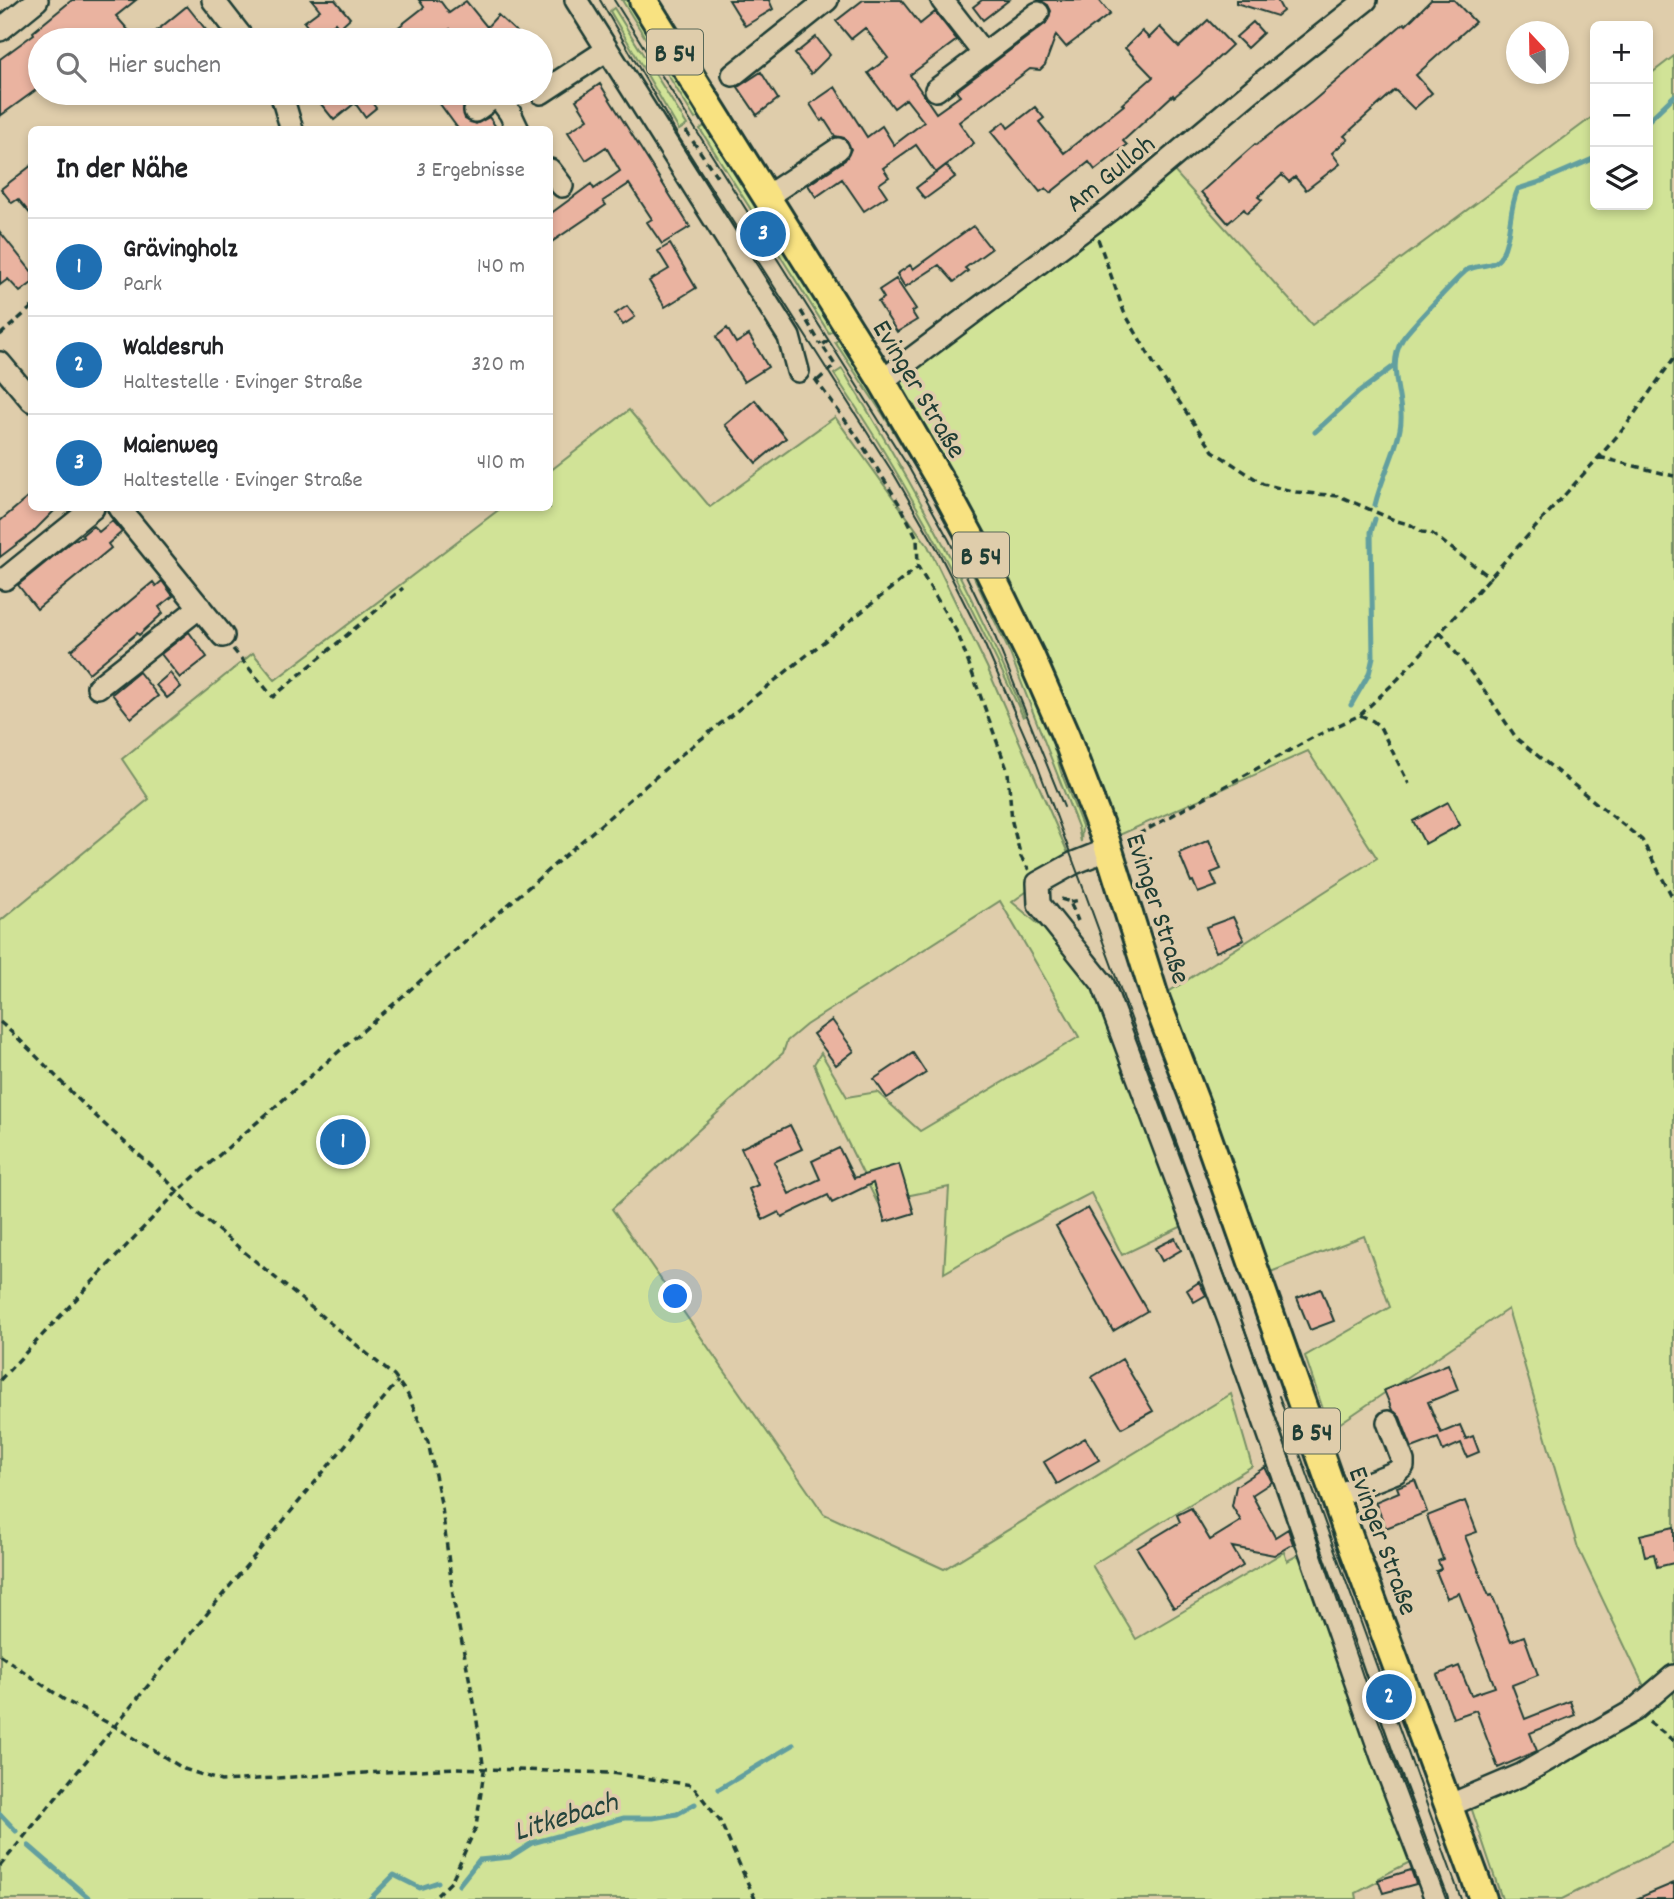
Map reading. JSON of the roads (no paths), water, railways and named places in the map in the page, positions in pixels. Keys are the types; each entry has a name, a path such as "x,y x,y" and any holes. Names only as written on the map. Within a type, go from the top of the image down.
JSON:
{"main road":[{"name":"Evinger Straße","path":"643,0 882,381 942,484 1003,599 1066,737 1109,849 1156,1000 1483,1899"}],"street":[{"path":"0,30 37,0"},
{"path":"213,0 235,28"},
{"path":"576,0 789,337 798,370"},
{"path":"733,75 827,0"},
{"path":"942,0 984,54"},
{"name":"Am Gulloh","path":"882,381 1092,223 1366,0"},
{"path":"936,90 1038,13"},
{"path":"553,85 607,50"},
{"path":"285,105 291,126"},
{"path":"493,105 514,121 529,105"},
{"path":"766,197 838,149"},
{"path":"0,363 28,396"},
{"path":"5,579 89,511"},
{"path":"120,511 223,636"},
{"path":"98,687 200,607"},
{"path":"1109,849 1074,863 1038,883 1039,904 1103,984 1229,1320 1364,1705 1436,1899"},
{"path":"1335,1496 1396,1472 1403,1466 1388,1422"},
{"path":"1448,1806 1521,1776 1633,1710 1674,1676"}],"waterway":[{"path":"1653,116 1674,96"},
{"path":"1375,505 1400,429 1395,362 1402,340 1467,270 1498,260 1507,240 1518,189 1590,160"},
{"path":"1315,432 1359,392 1394,366"},
{"path":"1351,705 1369,674 1373,657 1371,532 1375,519"},
{"name":"Litkebach","path":"719,1789 793,1745"},
{"name":"Litkebach","path":"459,1885 479,1860 510,1857 532,1843 624,1818 653,1818 677,1814 695,1804"},
{"name":"Litkebach","path":"0,1814 16,1831"},
{"name":"Litkebach","path":"29,1846 90,1899"},
{"name":"Litkebach","path":"370,1899 394,1875 420,1888 438,1882"}],"tram line":[{"path":"600,0 678,136 895,476 936,547 980,634 1035,759 1087,898 1265,1385 1372,1703 1446,1899"},
{"path":"614,0 909,468 949,540 992,629 1064,807"},
{"path":"1279,1396 1461,1899"}],"place":[{"name":"Maienweg","path":"763,234"},
{"name":"Grävingholz","path":"343,1142"},
{"name":"Waldesruh","path":"1389,1697"}]}
